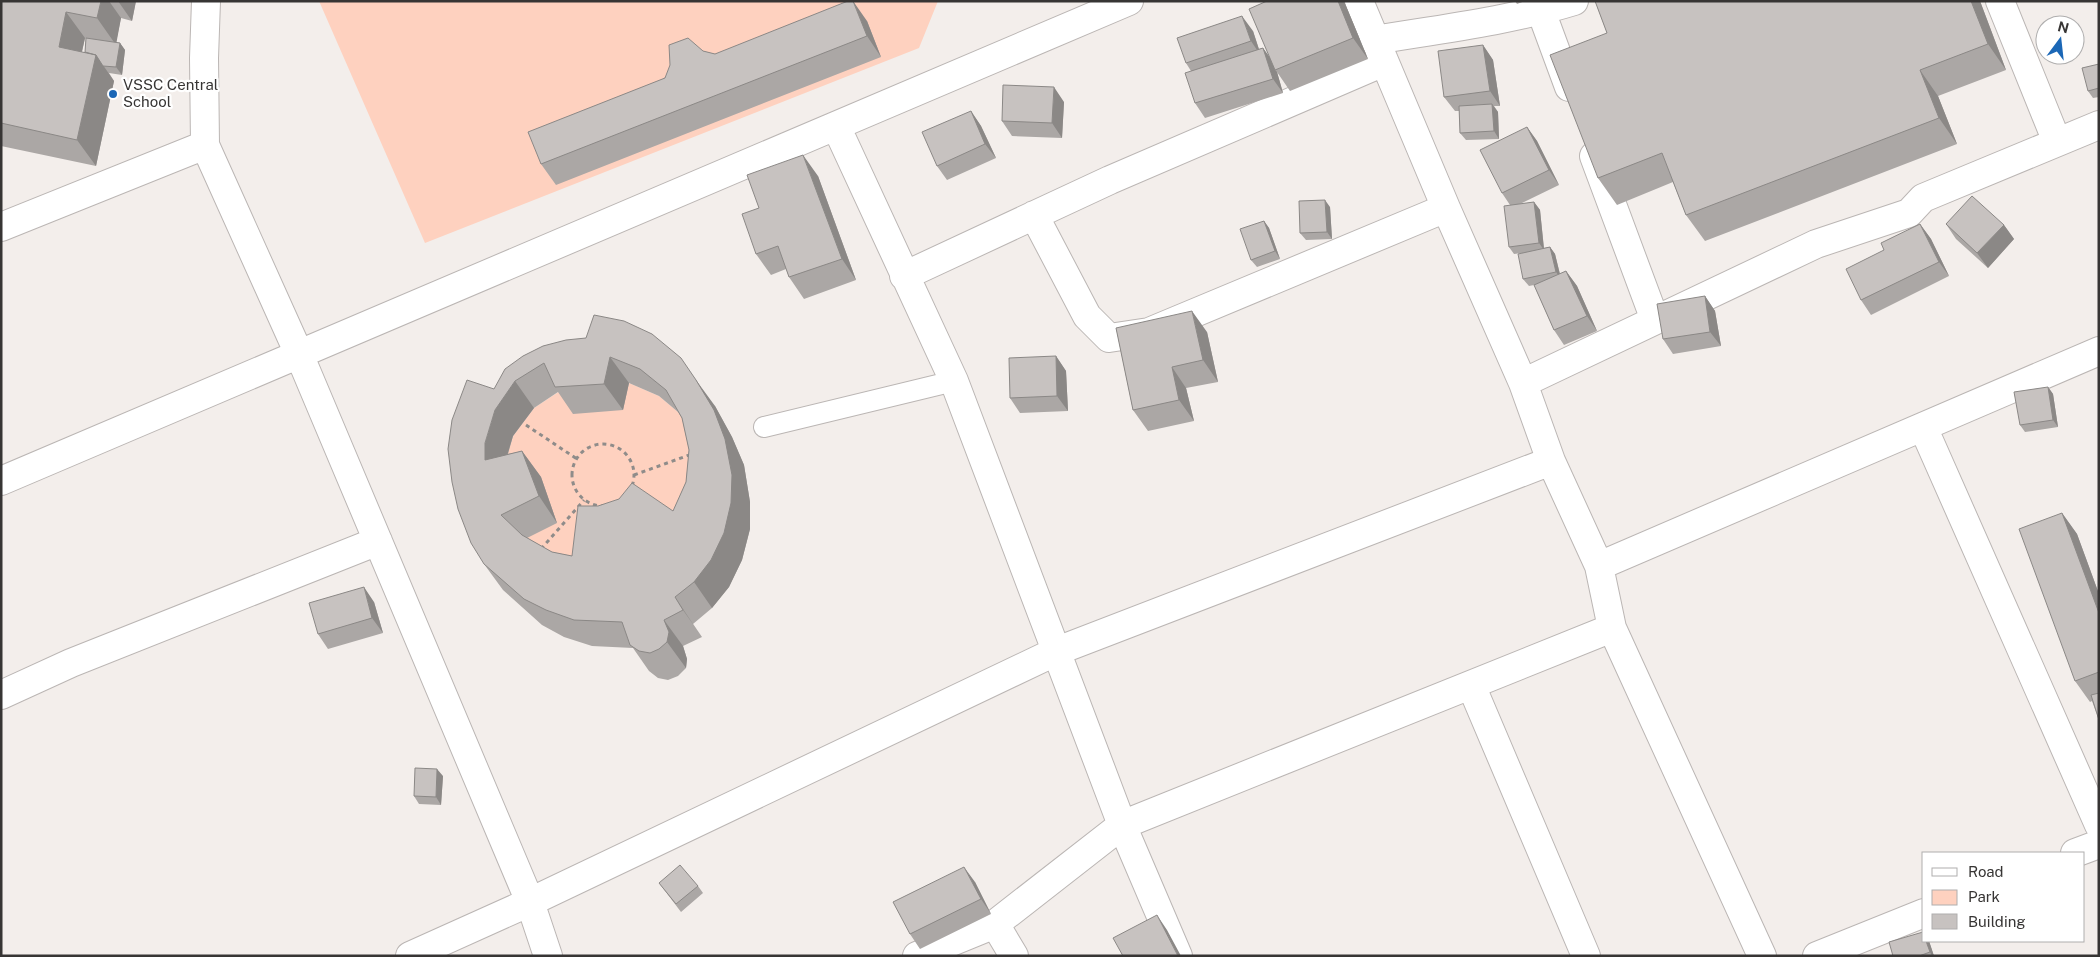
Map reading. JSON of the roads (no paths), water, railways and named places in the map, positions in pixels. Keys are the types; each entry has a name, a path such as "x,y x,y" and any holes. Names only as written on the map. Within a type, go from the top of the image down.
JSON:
{"street":[{"path":"206,1 204,58 205,144 299,354 378,541 530,902 548,956"},
{"path":"1,481 1129,1"},
{"path":"1359,1 1446,208 1523,383 1551,461 1599,566 1612,628 1762,956"},
{"path":"904,276 1119,176 1379,51 1574,1"},
{"path":"2000,1 2057,142"},
{"path":"1541,11 1655,320"},
{"path":"1523,383 1816,244 1909,213 1923,198 2099,125"},
{"path":"836,126 954,381 1122,825 1178,956"},
{"path":"1,226 205,144"},
{"path":"1034,215 1087,316 1109,338 1149,332 1446,208"},
{"path":"1599,566 2099,351"},
{"path":"1923,427 2099,825"},
{"path":"410,956 530,902 1057,651 1551,461"},
{"path":"1,695 71,663 378,541"},
{"path":"917,956 995,924 1122,825 1612,628"},
{"path":"1471,684 1586,956"},
{"path":"2078,852 2099,844"},
{"path":"1817,956 1922,914"},
{"path":"995,924 1014,956"}],"lane":[{"path":"764,427 954,381"}],"place":[{"name":"VSSC Central School","path":"113,94"}]}
